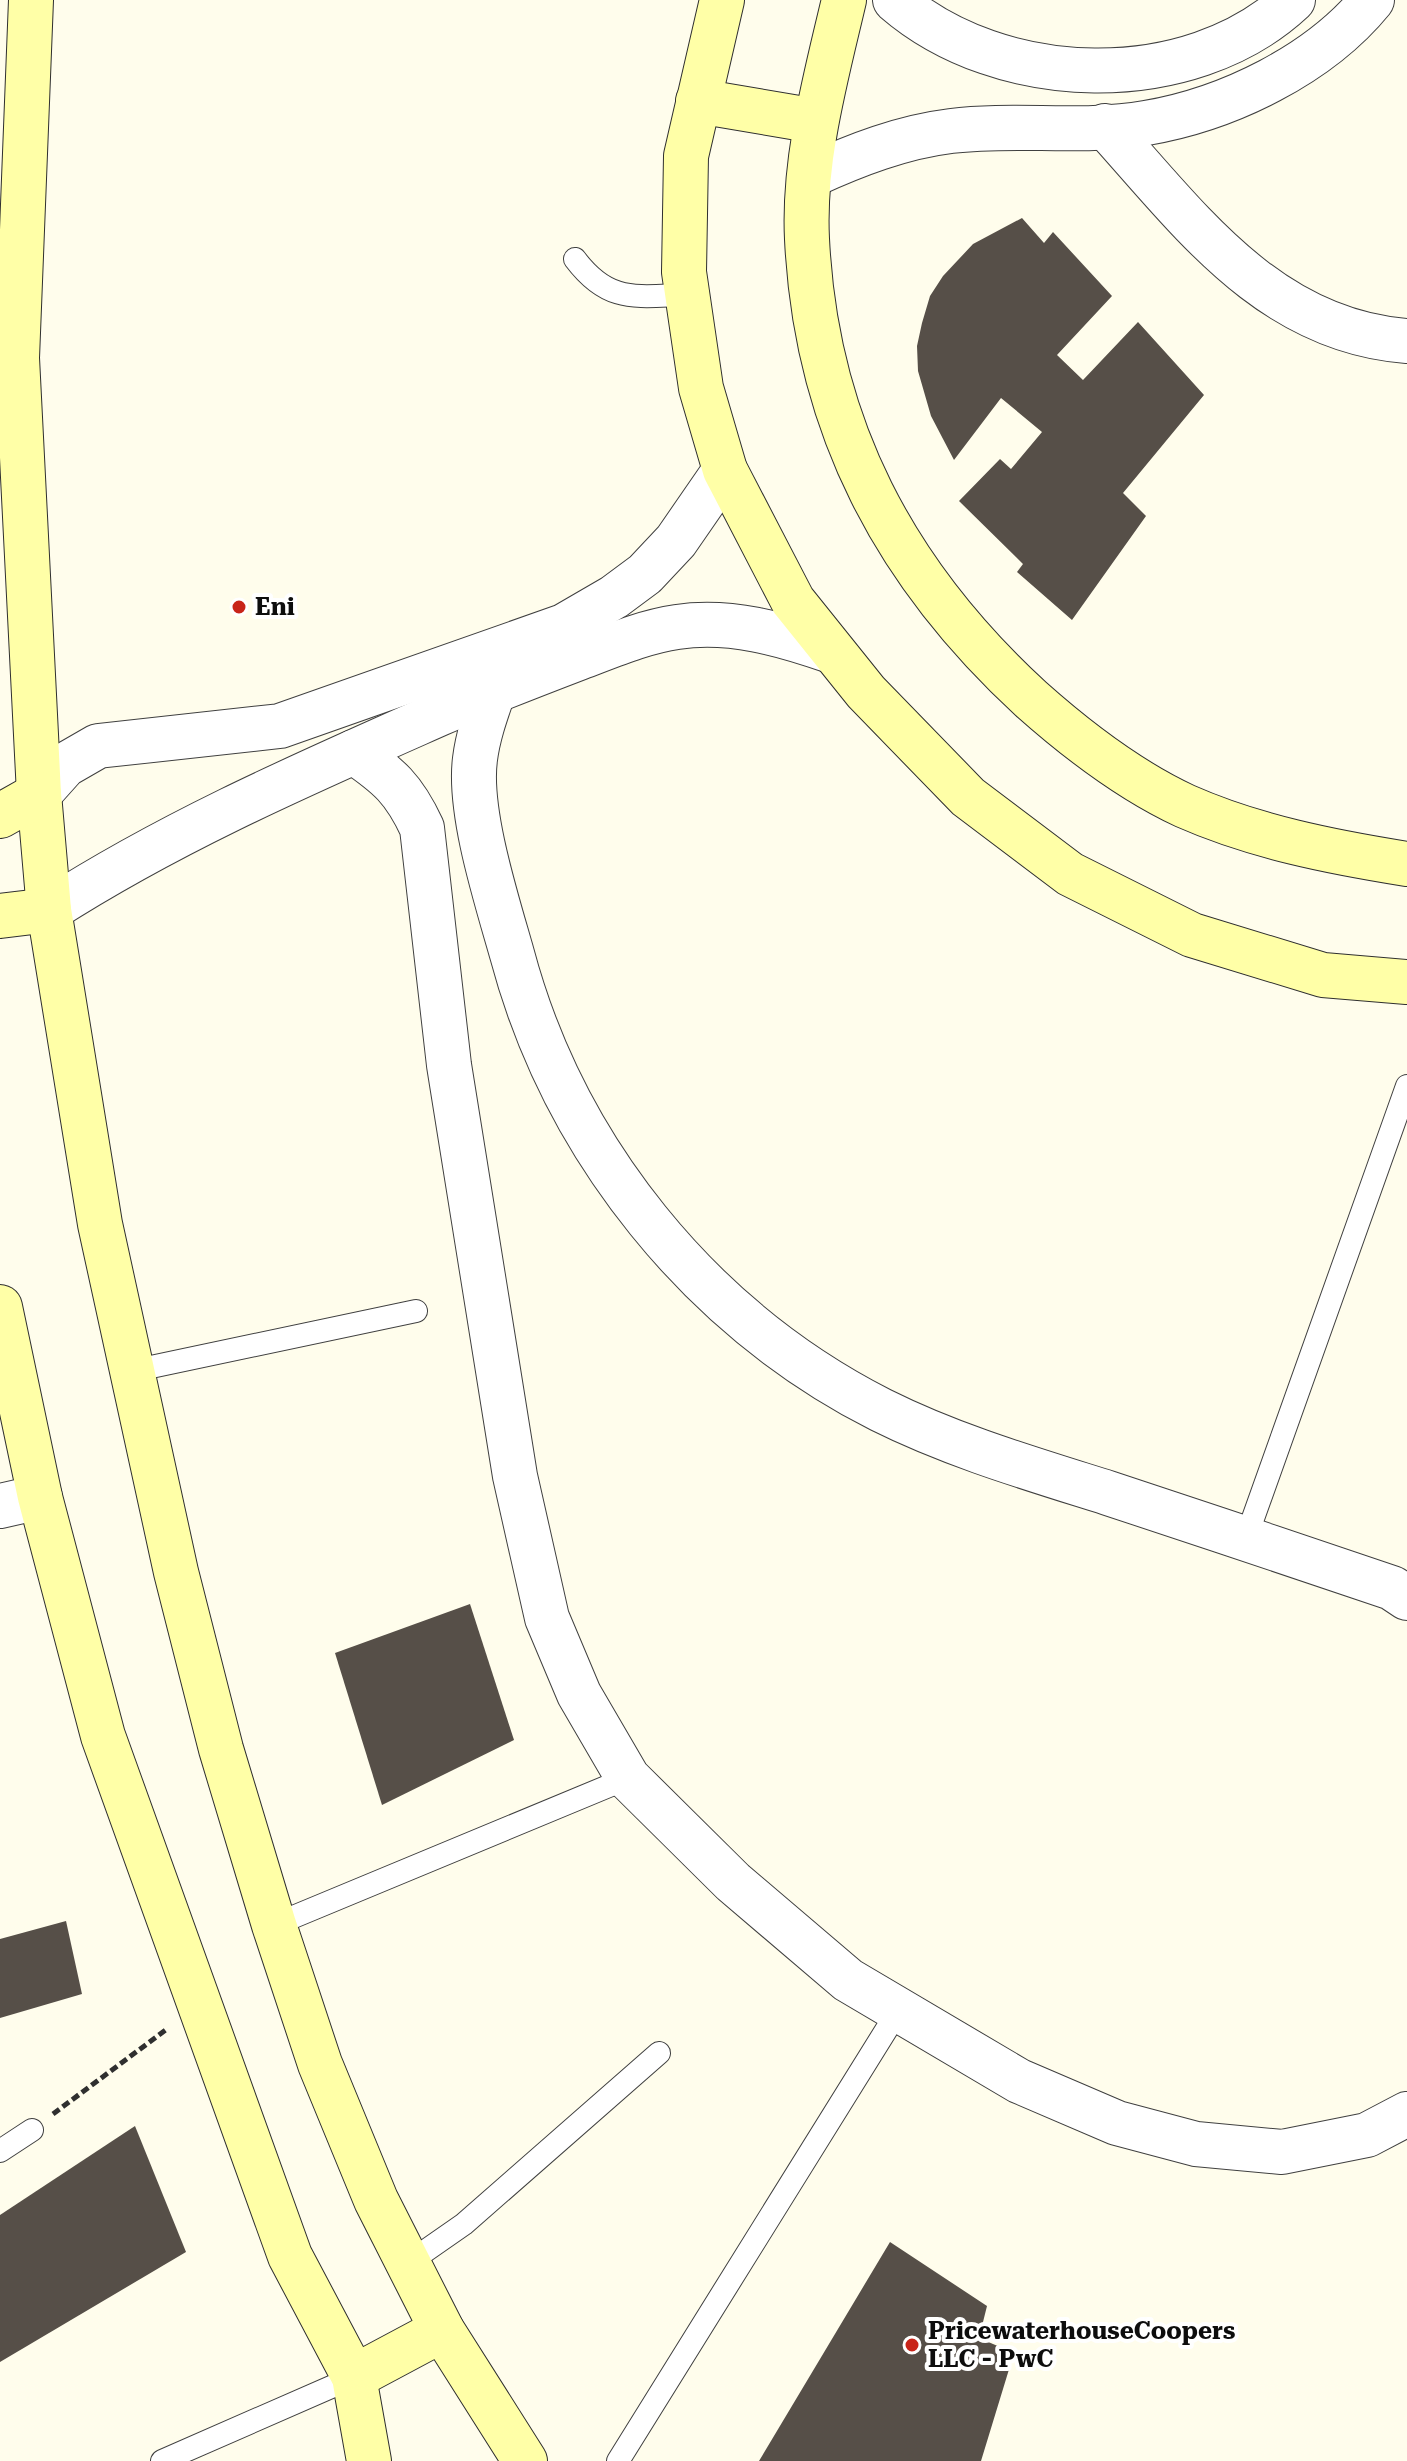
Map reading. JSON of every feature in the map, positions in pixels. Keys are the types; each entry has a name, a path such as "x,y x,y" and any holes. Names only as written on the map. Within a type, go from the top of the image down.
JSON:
{"street":[{"path":"31,0 17,358 39,794 49,910 100,1224 206,1690 274,1925 320,2064 376,2200 442,2330 525,2461"},
{"path":"722,0 686,156 684,272 701,388 725,470 793,601 831,651 968,797 1070,874 1192,935 1323,975 1407,982"},
{"path":"844,0 816,121 807,236 817,329 840,419 876,505 924,584 984,656 1077,741 1185,806 1304,846 1407,864"},
{"path":"895,0 913,15 984,52 1062,70 1142,68 1219,47 1278,13 1293,0"},
{"path":"812,175 856,155 949,131 1146,123 1224,102 1298,65 1372,0"},
{"path":"698,101 816,121"},
{"path":"1105,126 1212,245 1259,287 1286,304 1339,327 1407,341"},
{"path":"0,816 39,794 65,765 98,746 280,726 564,626 614,597 645,574 676,541 725,470"},
{"path":"0,916 49,910 112,870 354,752 494,690 627,639 678,627 730,626 782,634 831,651"},
{"path":"494,690 474,762 476,801 492,879 523,997 578,1122 631,1202 704,1284 788,1353 881,1410 980,1452 1246,1538 1392,1588 1407,1598"},
{"path":"354,752 390,777 407,797 422,828 449,1065 515,1476 547,1618 579,1694 628,1778 733,1882 848,1980 1019,2081 1117,2123 1196,2144 1282,2152 1367,2135 1407,2114"},
{"path":"0,1307 20,1501 290,2256 354,2377 369,2461"},
{"path":"354,2377 442,2330"}],"lane":[{"path":"575,259 590,278 615,294 687,295"},
{"path":"1246,1538 1407,1086"},
{"path":"132,1371 416,1311"},
{"path":"274,1925 628,1778"},
{"path":"618,2461 898,2011"},
{"path":"408,2263 464,2224 659,2053"},
{"path":"0,2151 32,2130"},
{"path":"162,2461 354,2377"}],"path":[{"path":"32,2130 200,2005"}],"building":[{"path":"1022,218 1044,243 1053,232 1112,296 1057,355 1083,380 1138,322 1204,395 1123,493 1146,516 1072,620 1017,572 1023,564 959,501 1000,459 1011,469 1042,432 1001,398 954,460 931,416 918,371 917,346 922,323 930,296 943,276 973,244"},
{"path":"470,1604 514,1740 382,1805 335,1653"},
{"path":"66,1921 82,1994 0,2018 0,1939"},
{"path":"135,2126 186,2252 0,2362 0,2215"},
{"name":"PricewaterhouseCoopers LLC - PwC","path":"890,2242 987,2306 979,2338 1014,2353 981,2461 759,2461"}],"place":[{"name":"Eni","path":"239,607"},
{"name":"PricewaterhouseCoopers LLC - PwC","path":"912,2345"}]}
